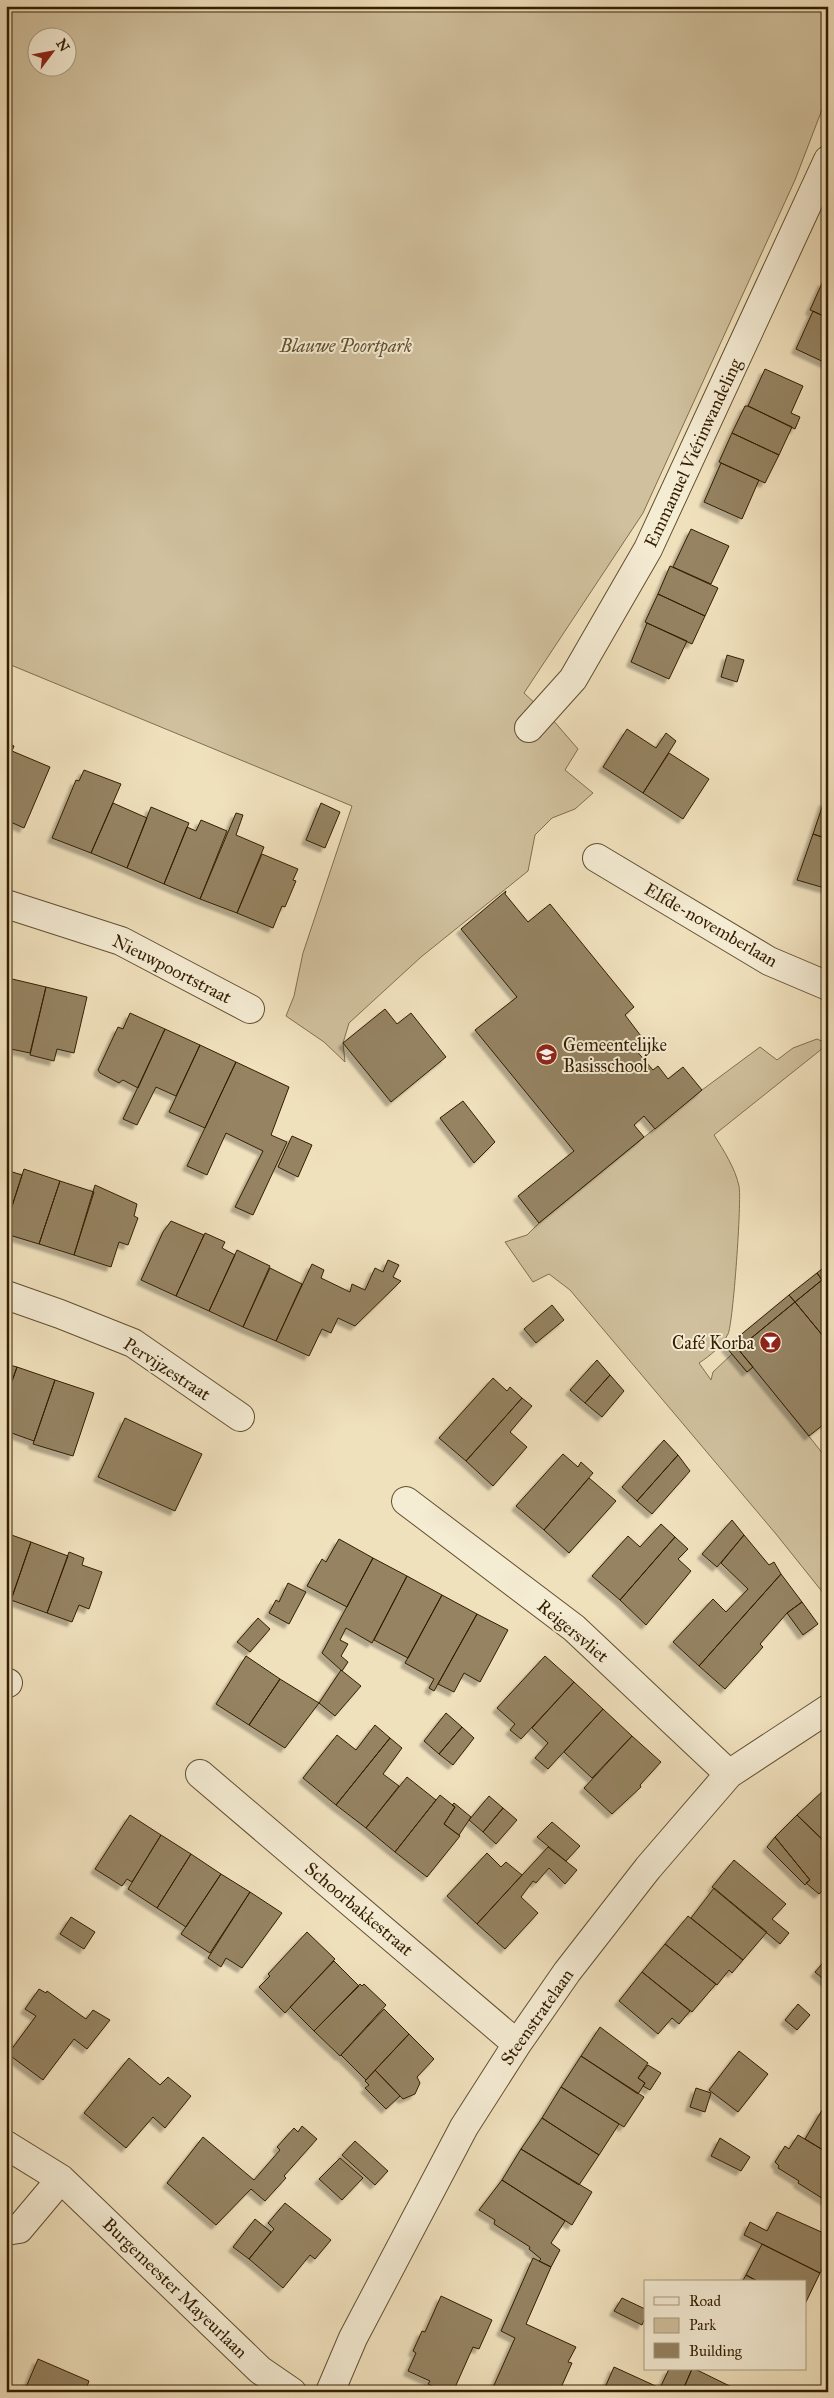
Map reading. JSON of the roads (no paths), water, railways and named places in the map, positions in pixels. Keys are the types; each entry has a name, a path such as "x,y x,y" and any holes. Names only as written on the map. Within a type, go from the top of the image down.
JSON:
{"street":[{"name":"Emmanuel Viérinwandeling","path":"529,728 573,679 648,549 828,160"},
{"name":"Elfde-novemberlaan","path":"597,858 769,960 828,986"},
{"name":"Nieuwpoortstraat","path":"6,904 121,941 250,1009"},
{"name":"Pervijzestraat","path":"6,1295 133,1343 240,1417"},
{"name":"Reigersvliet","path":"406,1501 574,1628 729,1774"},
{"name":"Steenstratelaan","path":"330,2392 353,2338 464,2127 517,2044 567,1972 648,1868 729,1774 828,1709"},
{"name":"Schoorbakkestraat","path":"200,1774 517,2044"},
{"name":"Burgemeester Mayeurlaan","path":"6,2145 61,2179 260,2370 292,2392"},
{"path":"6,2231 20,2229 61,2179"}],"place":[{"name":"Gemeentelijke Basisschool","path":"547,1055"},
{"name":"Café Korba","path":"770,1343"}],"park label":[{"name":"Blauwe Poortpark","path":"346,346"}]}
